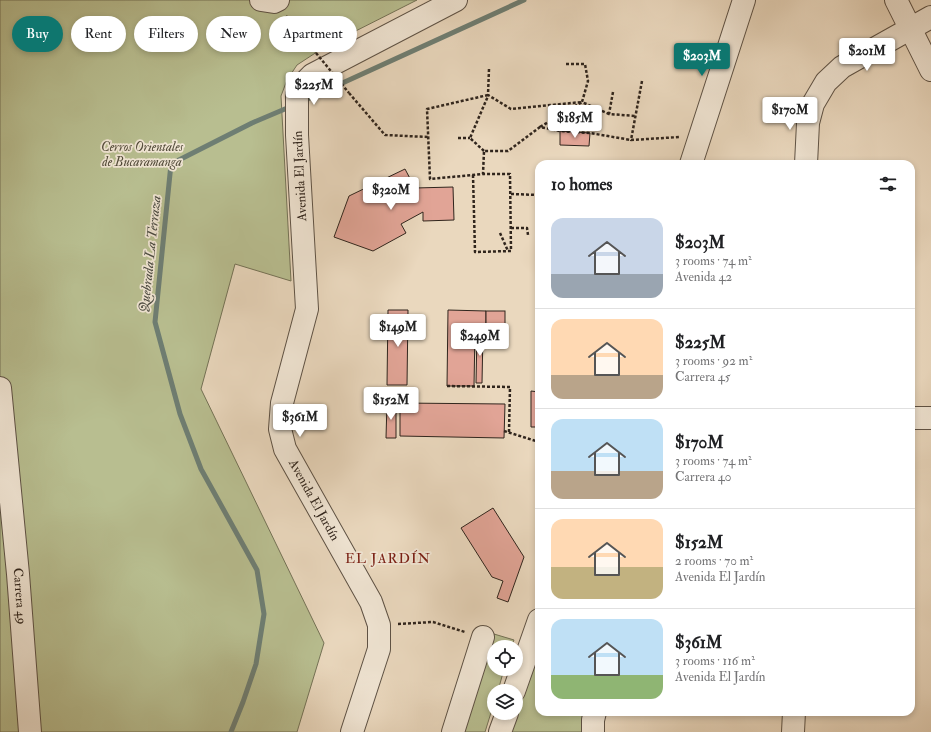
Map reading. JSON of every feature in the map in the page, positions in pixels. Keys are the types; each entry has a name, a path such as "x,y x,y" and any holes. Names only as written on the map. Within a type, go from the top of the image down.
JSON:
{"street":[{"name":"Avenida El Jardín","path":"352,732 379,649 379,625 371,602 285,449 280,429 282,403 308,308 297,134 297,105 302,85 312,75 456,0"},
{"path":"692,160 744,0"},
{"path":"896,0 931,70"},
{"path":"806,160 808,123 813,104 826,82 842,67 931,17"},
{"name":"Carrera 49","path":"0,388 18,574 30,732"},
{"path":"915,418 931,418"},
{"path":"516,684 535,631"},
{"path":"454,732 483,637"},
{"path":"593,732 594,716"},
{"path":"793,732 794,716"},
{"path":"500,732 504,720"}],"path":[{"path":"271,1 385,135 428,137"},
{"path":"458,138 470,138 484,151 508,151 540,127 582,102 588,81 585,64 566,64"},
{"path":"470,138 488,95 489,69"},
{"path":"631,140 642,82"},
{"path":"609,114 613,92"},
{"path":"473,175 475,252 511,251 510,174 483,174 430,179 427,109 488,95 511,109 582,102 609,114 636,116"},
{"path":"540,127 631,140 701,135"},
{"path":"483,174 484,151"},
{"path":"510,194 535,195"},
{"path":"511,228 527,228 528,235"},
{"path":"500,233 508,251"},
{"path":"447,386 510,387 509,432"},
{"path":"504,431 535,441"},
{"path":"379,625 433,622 483,637"}],"green space":[{"name":"Cerros Orientales de Bucaramanga","path":"0,0 417,0 357,30 357,16 269,16 269,52 317,52 297,65 287,80 281,96 291,281 235,264 201,389 324,643 297,732 0,732"},
{"path":"494,634 514,640 492,640"},
{"path":"535,654 535,716 584,716 583,732 510,732 514,720 523,720 523,691"},
{"path":"487,657 487,676 502,676 500,684 487,684 487,720 489,720 485,732 464,732"}],"building":[{"path":"560,131 590,133 589,146 560,145"},
{"path":"405,169 415,188 453,187 454,220 423,221 423,212 401,224 406,233 373,251 334,237 349,196"},
{"path":"388,310 408,310 407,385 387,385"},
{"path":"448,310 486,311 486,331 475,331 474,386 447,386"},
{"path":"486,311 505,311 505,331 486,331"},
{"path":"477,331 483,331 482,383 476,383"},
{"path":"531,391 535,392 535,427 531,427"},
{"path":"387,402 396,403 396,438 386,438"},
{"path":"400,403 505,404 504,438 400,436"},
{"path":"493,508 524,557 508,602 497,598 503,581 492,577 461,528"}],"waterway":[{"name":"Quebrada La Terraza","path":"303,101 524,0"},
{"name":"Quebrada La Terraza","path":"231,732 256,664 264,614 257,570 201,469 180,414 155,322 171,164 252,123 292,106"}],"district":[{"name":"EL JARDÍN","path":"388,558"}]}
